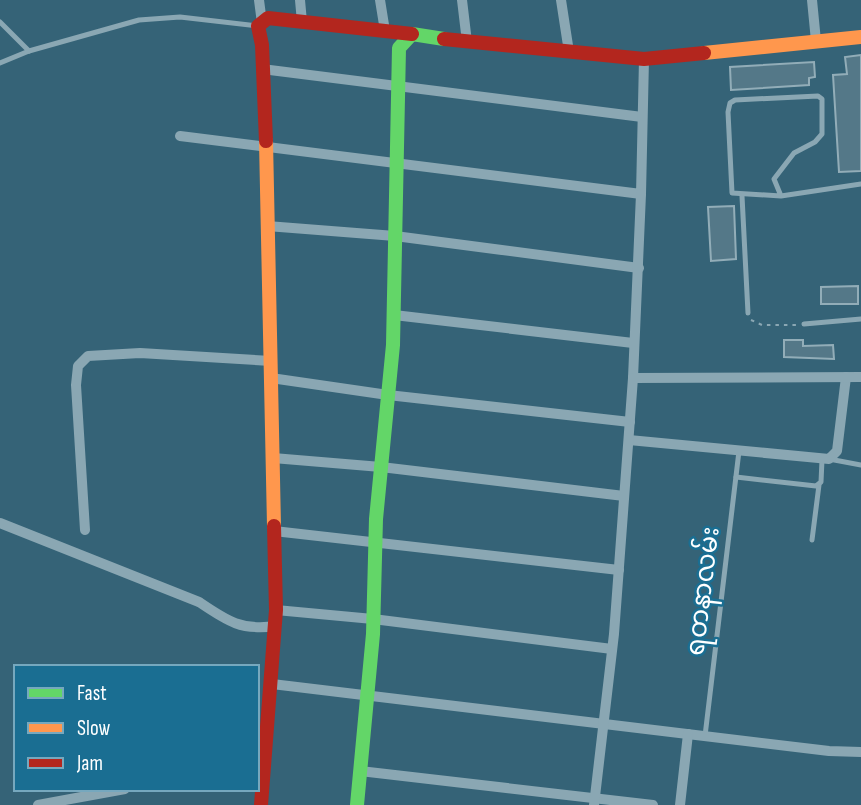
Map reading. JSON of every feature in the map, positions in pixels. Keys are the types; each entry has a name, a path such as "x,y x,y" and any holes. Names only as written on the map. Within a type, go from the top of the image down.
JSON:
{"street":[{"path":"260,0 266,148 276,610 261,805"},
{"path":"300,0 302,22"},
{"path":"380,0 385,31"},
{"path":"462,0 467,42"},
{"path":"561,0 569,52"},
{"path":"812,0 816,41"},
{"path":"260,24 268,18 467,42 644,59 861,37"},
{"path":"357,805 394,315 396,85 399,48 412,34"},
{"path":"594,802 612,649 629,440 639,268 644,59"},
{"path":"262,69 642,117"},
{"path":"180,136 641,194"},
{"path":"267,226 395,236 639,268"},
{"path":"394,315 633,343"},
{"path":"85,530 76,385 78,366 88,356 141,353 271,361"},
{"path":"629,440 826,460 837,451 846,377"},
{"path":"633,378 861,377"},
{"path":"271,378 388,395 630,422"},
{"path":"273,458 381,467 624,496"},
{"path":"0,523 199,602 251,630 276,626"},
{"path":"274,531 619,570"},
{"path":"276,610 373,619 612,649"},
{"path":"272,684 861,752"},
{"path":"680,805 688,734"},
{"path":"360,771 594,802 653,805"},
{"path":"38,805 114,791"}],"lane":[{"path":"0,63 29,51 139,20 180,17 260,24"},
{"path":"0,22 29,51"},
{"path":"781,196 774,179 780,167 822,134 822,100 818,96 735,100 730,103 730,184 733,193 742,196 781,196 861,184"},
{"path":"742,196 748,313"},
{"path":"804,324 861,319"},
{"name":"ရတနာလမ်း","path":"705,736 739,451"},
{"path":"812,540 819,485 826,460 861,466"},
{"path":"736,477 819,485"}],"path":[{"path":"748,313 752,323 762,325 804,324"}],"building":[{"path":"861,55 861,171 839,172 833,75 847,74 845,57"},
{"path":"814,62 815,77 809,78 809,85 731,90 730,67"},
{"path":"734,206 736,259 711,261 708,207"},
{"path":"858,286 858,304 821,304 821,287"},
{"path":"784,340 803,340 803,346 833,345 834,359 784,357"}],"traffic: fast":[{"path":"357,805 373,634 376,519 393,345 399,48 412,34 444,39"}],"traffic: slow":[{"path":"704,53 861,37"},
{"path":"266,141 274,526"}],"traffic: jam":[{"path":"266,141 262,45 258,26 268,18 412,34"},
{"path":"444,39 644,59 704,53"},
{"path":"261,805 276,610 274,526"}]}
